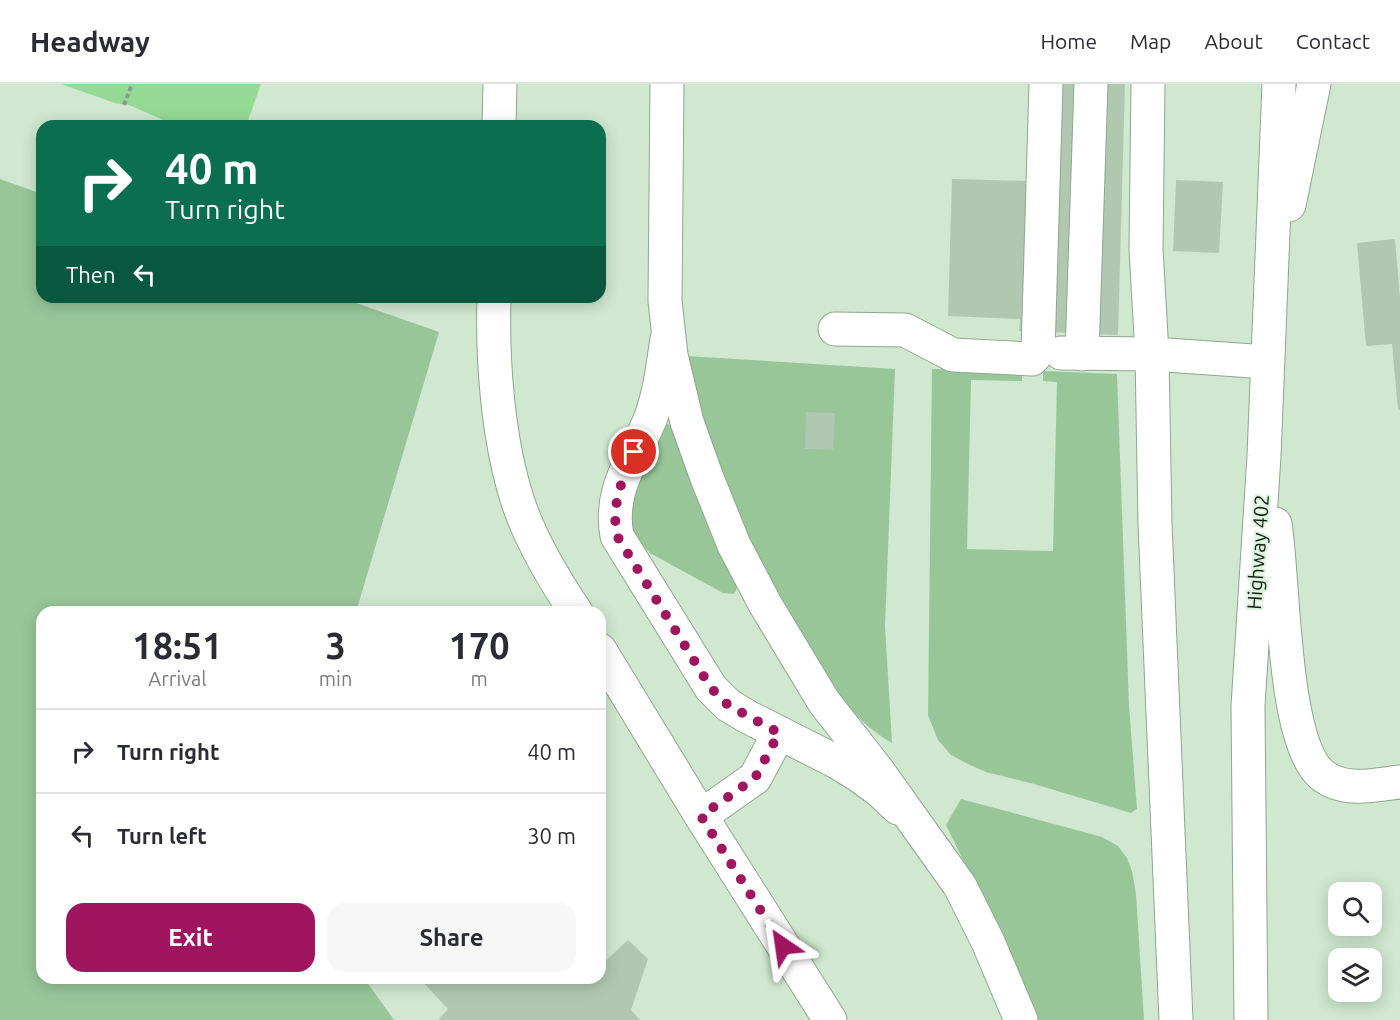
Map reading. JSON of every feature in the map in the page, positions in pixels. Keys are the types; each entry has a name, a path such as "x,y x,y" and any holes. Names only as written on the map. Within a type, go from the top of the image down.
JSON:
{"main road":[{"path":"499,120 500,84"},
{"path":"668,84 665,301 671,355 687,422 707,478 734,545 765,604 824,702 878,771 960,886 988,942 1021,1020"},
{"path":"835,329 905,330 954,355 1032,359 1038,352 1046,84"},
{"path":"1082,354 1091,84"},
{"path":"1148,84 1146,249 1152,354 1155,524 1176,1020"},
{"name":"Highway 402","path":"1251,1020 1248,706 1264,456 1279,84"},
{"path":"1295,177 1301,84"},
{"path":"1269,306 1314,84"},
{"path":"494,303 497,393 507,463 518,504 534,540 572,606"},
{"path":"668,328 661,381 651,417 622,478 616,501 614,519 617,536 711,688 728,705 858,775 880,791 917,827"},
{"path":"1038,352 1152,354 1267,362"},
{"path":"1264,456 1278,541 1287,664 1299,732 1308,757 1321,774 1352,788 1400,782"},
{"path":"606,660 830,1020"},
{"path":"701,816 755,778 779,733"}],"path":[{"path":"124,105 132,84"}],"shaded area":[{"path":"61,84 261,84 248,120 163,120 129,105 115,103"},
{"path":"0,179 36,192 36,303 356,303 439,332 358,606 36,606 36,984 368,984 394,1020 0,1020"},
{"path":"686,356 895,369 885,626 892,743 862,720 839,695 770,581 741,521 720,467 701,412"},
{"path":"932,369 1022,371 1022,381 971,380 967,549 1053,551 1057,382 1043,381 1043,371 1117,374 1129,706 1137,809 1131,813 986,772 951,755 938,740 928,715"},
{"path":"664,423 672,425 737,586 733,594 723,593 650,553 636,538 629,508 659,429"},
{"path":"961,799 1102,837 1118,846 1127,858 1132,871 1136,894 1144,1020 1036,1020 1011,959 946,825"}],"building":[{"path":"1030,84 1125,84 1118,335 1019,331 1020,319 948,316 952,179 1026,181"},
{"path":"1176,180 1223,182 1219,253 1173,251"},
{"path":"1395,239 1400,298 1400,410 1398,410 1392,344 1366,346 1357,243"},
{"path":"806,412 835,413 833,450 805,449"},
{"path":"628,940 648,959 631,1010 640,1020 438,1020 448,1009 425,984 606,984 606,960"}],"route":[{"path":"634,452 622,478 616,501 614,519 617,536 711,688 728,705 779,733 755,778 701,816 783,946"}]}
